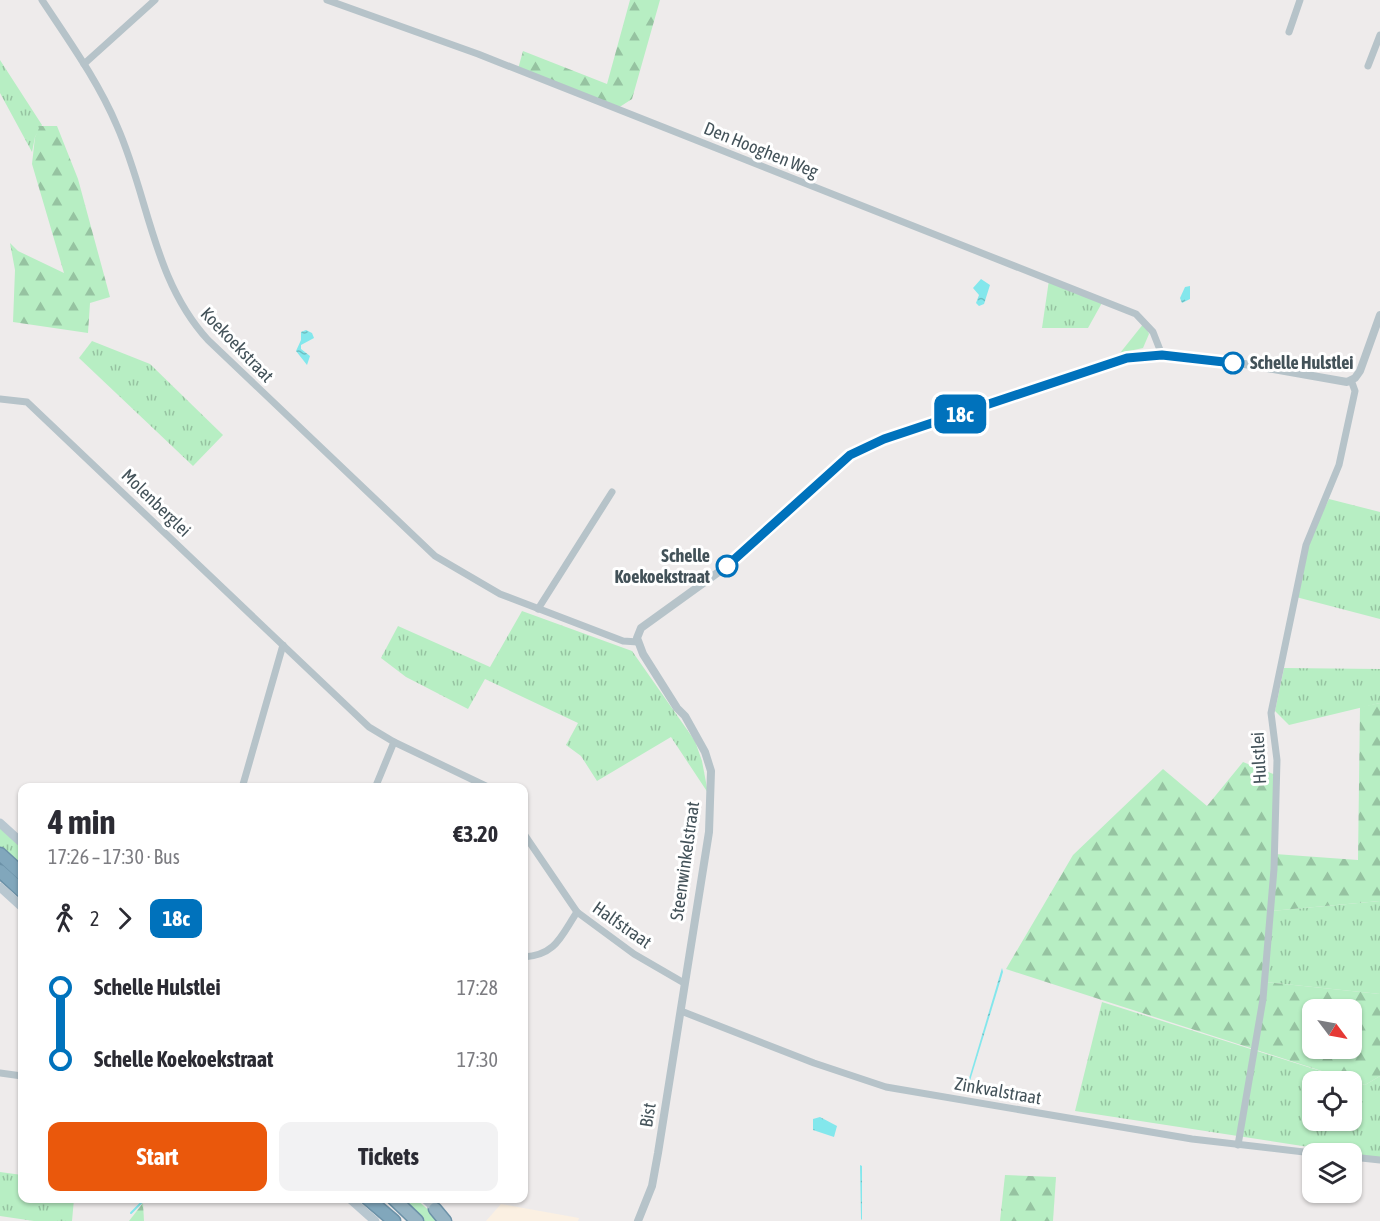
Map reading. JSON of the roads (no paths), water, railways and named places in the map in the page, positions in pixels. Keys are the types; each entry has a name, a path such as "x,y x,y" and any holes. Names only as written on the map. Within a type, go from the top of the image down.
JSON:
{"highway":[{"path":"0,854 18,870"},
{"path":"0,871 18,887"},
{"path":"373,1203 394,1221"},
{"path":"398,1203 417,1221"},
{"path":"435,1209 447,1221"}],"main road":[{"path":"0,823 18,839"},
{"path":"0,887 18,903"},
{"path":"355,1203 375,1221"},
{"path":"429,1203 435,1209"}],"street":[{"name":"Koekoekstraat","path":"42,0 84,63 118,127 153,237 175,293 196,327 435,556 482,586 623,641 638,642"},
{"path":"84,63 155,0"},
{"name":"Den Hooghen Weg","path":"327,0 562,87 1136,314 1153,332 1162,355"},
{"path":"1289,32 1300,0"},
{"path":"1368,66 1380,35"},
{"path":"638,642 641,628 648,621 711,579 850,455 895,435 1116,362 1144,355 1233,363 1342,382 1352,380 1360,371 1379,322"},
{"name":"Hulstlei","path":"1238,1144 1263,999 1274,869 1277,760 1271,713 1306,545 1339,465 1354,391 1352,380"},
{"name":"Molenberglei","path":"0,399 27,402 345,706 394,742 480,783"},
{"path":"538,609 612,492"},
{"name":"Steenwinkelstraat","path":"638,642 666,691 699,738 711,771 709,832 681,1011"},
{"path":"243,783 283,645"},
{"path":"377,783 394,742"},
{"path":"528,840 577,912"},
{"name":"Halfstraat","path":"528,956 544,953 553,948 577,912 634,954 684,983"},
{"name":"Zinkvalstraat","path":"681,1011 814,1063 886,1087 1238,1144 1302,1152"},
{"name":"Bist","path":"638,1221 652,1186 681,1011"},
{"path":"0,1073 18,1075"},
{"path":"1362,1158 1380,1160"}],"water":[{"path":"981,279 990,285 984,304 979,306 976,303 979,295 973,288"},
{"path":"1190,286 1190,299 1182,303 1180,298 1185,287"},
{"path":"306,330 312,333 314,338 301,345 301,349 310,356 307,365 296,351 301,340 301,332"},
{"path":"1002,968 1003,972 966,1094 965,1092"},
{"path":"820,1117 837,1126 834,1137 813,1130 813,1119"},
{"path":"860,1165 862,1166 862,1220 861,1219"}],"waterway":[{"path":"131,1213 141,1203"}],"place":[{"name":"Schelle Hulstlei","path":"1233,363"},
{"name":"Schelle Koekoekstraat","path":"727,566"}]}
